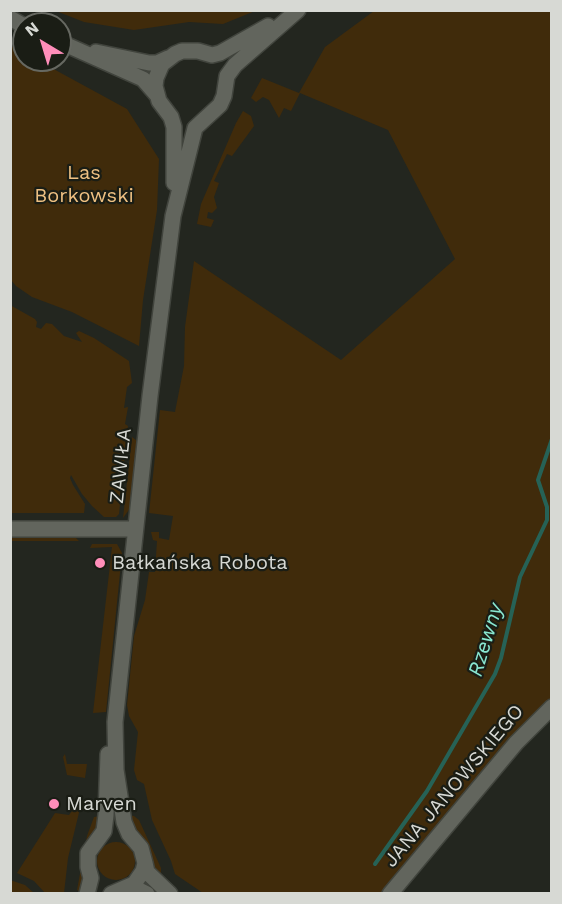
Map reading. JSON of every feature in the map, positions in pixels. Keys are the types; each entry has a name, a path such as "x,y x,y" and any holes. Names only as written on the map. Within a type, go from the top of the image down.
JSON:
{"street":[{"name":"ZAWIŁA","path":"72,46 149,63 157,63 190,50 212,55 220,53 296,10"},
{"name":"ZAWIŁA","path":"173,216 193,132 220,105 228,74 235,65 296,10"},
{"path":"72,48 143,79 156,94"},
{"path":"205,53 218,63 226,83"},
{"path":"156,94 156,78 162,64 168,58"},
{"name":"ZAWIŁA","path":"156,94 171,117 175,130 173,216 150,396 115,722 118,788 124,822 131,837 141,848 147,872 170,894"},
{"path":"164,109 171,115 189,120 207,117"},
{"path":"10,529 135,529"},
{"name":"JANA JANOWSKIEGO","path":"390,894 516,742 552,706"},
{"name":"ZAWIŁA","path":"87,894 91,882 88,853 104,831 106,770 110,736 115,722"},
{"path":"99,838 117,832 131,837"},
{"path":"118,890 140,878 145,863"},
{"path":"90,874 99,884 118,890 134,887 147,894"}],"green space":[{"path":"56,10 255,11 223,24 189,22 134,30 84,22 72,17 72,12"},
{"path":"374,11 551,11 551,699 502,750 381,894 203,893 175,874 152,820 144,784 137,780 134,770 138,732 129,716 127,705 134,636 145,600 149,572 155,572 157,541 153,540 151,532 159,532 159,538 169,540 173,516 149,513 160,410 175,412 184,366 185,327 194,261 341,360 455,259 388,130 300,93 291,111 284,108 279,118 269,100 263,97 256,102 251,98 262,78 299,93 325,47"},
{"name":"Las Borkowski","path":"11,46 12,72 59,72 127,109 159,159 157,210 143,300 139,346 72,312 32,297 11,280"},
{"path":"243,111 251,116 254,126 232,156 227,154 214,181 219,183 214,197 217,208 212,213 208,212 207,218 214,220 211,227 197,224 201,204"},
{"path":"10,305 35,319 36,327 41,329 46,323 52,324 64,336 82,342 76,333 79,331 129,361 132,383 127,387 124,408 128,407 125,424 128,426 119,514 116,517 104,517 92,506 71,475 73,485 85,504 84,513 11,513"},
{"path":"132,437 136,440 137,451 131,507 123,518"},
{"path":"11,536 74,536 79,541 11,541"},
{"path":"92,544 117,544 122,553 106,712 93,713 112,547 90,548"},
{"path":"65,754 67,764 87,764 85,778 67,775 63,757"},
{"path":"83,796 68,858 64,893 45,893 34,881 17,873 55,813 69,815"},
{"path":"127,815 139,820 161,868 161,875 152,868"},
{"path":"101,816 82,893 77,890 87,836 94,817"},
{"path":"116,842 130,847 135,861 130,875 116,880 102,875 97,861 102,847"},
{"path":"10,880 25,885 34,893 11,893"}],"waterway":[{"name":"Rzewny","path":"375,864 427,791 495,674 501,658 520,577 547,520 547,507 538,480 552,439"}],"place":[{"name":"Bałkańska Robota","path":"100,563"},
{"name":"Marven","path":"54,804"}]}
